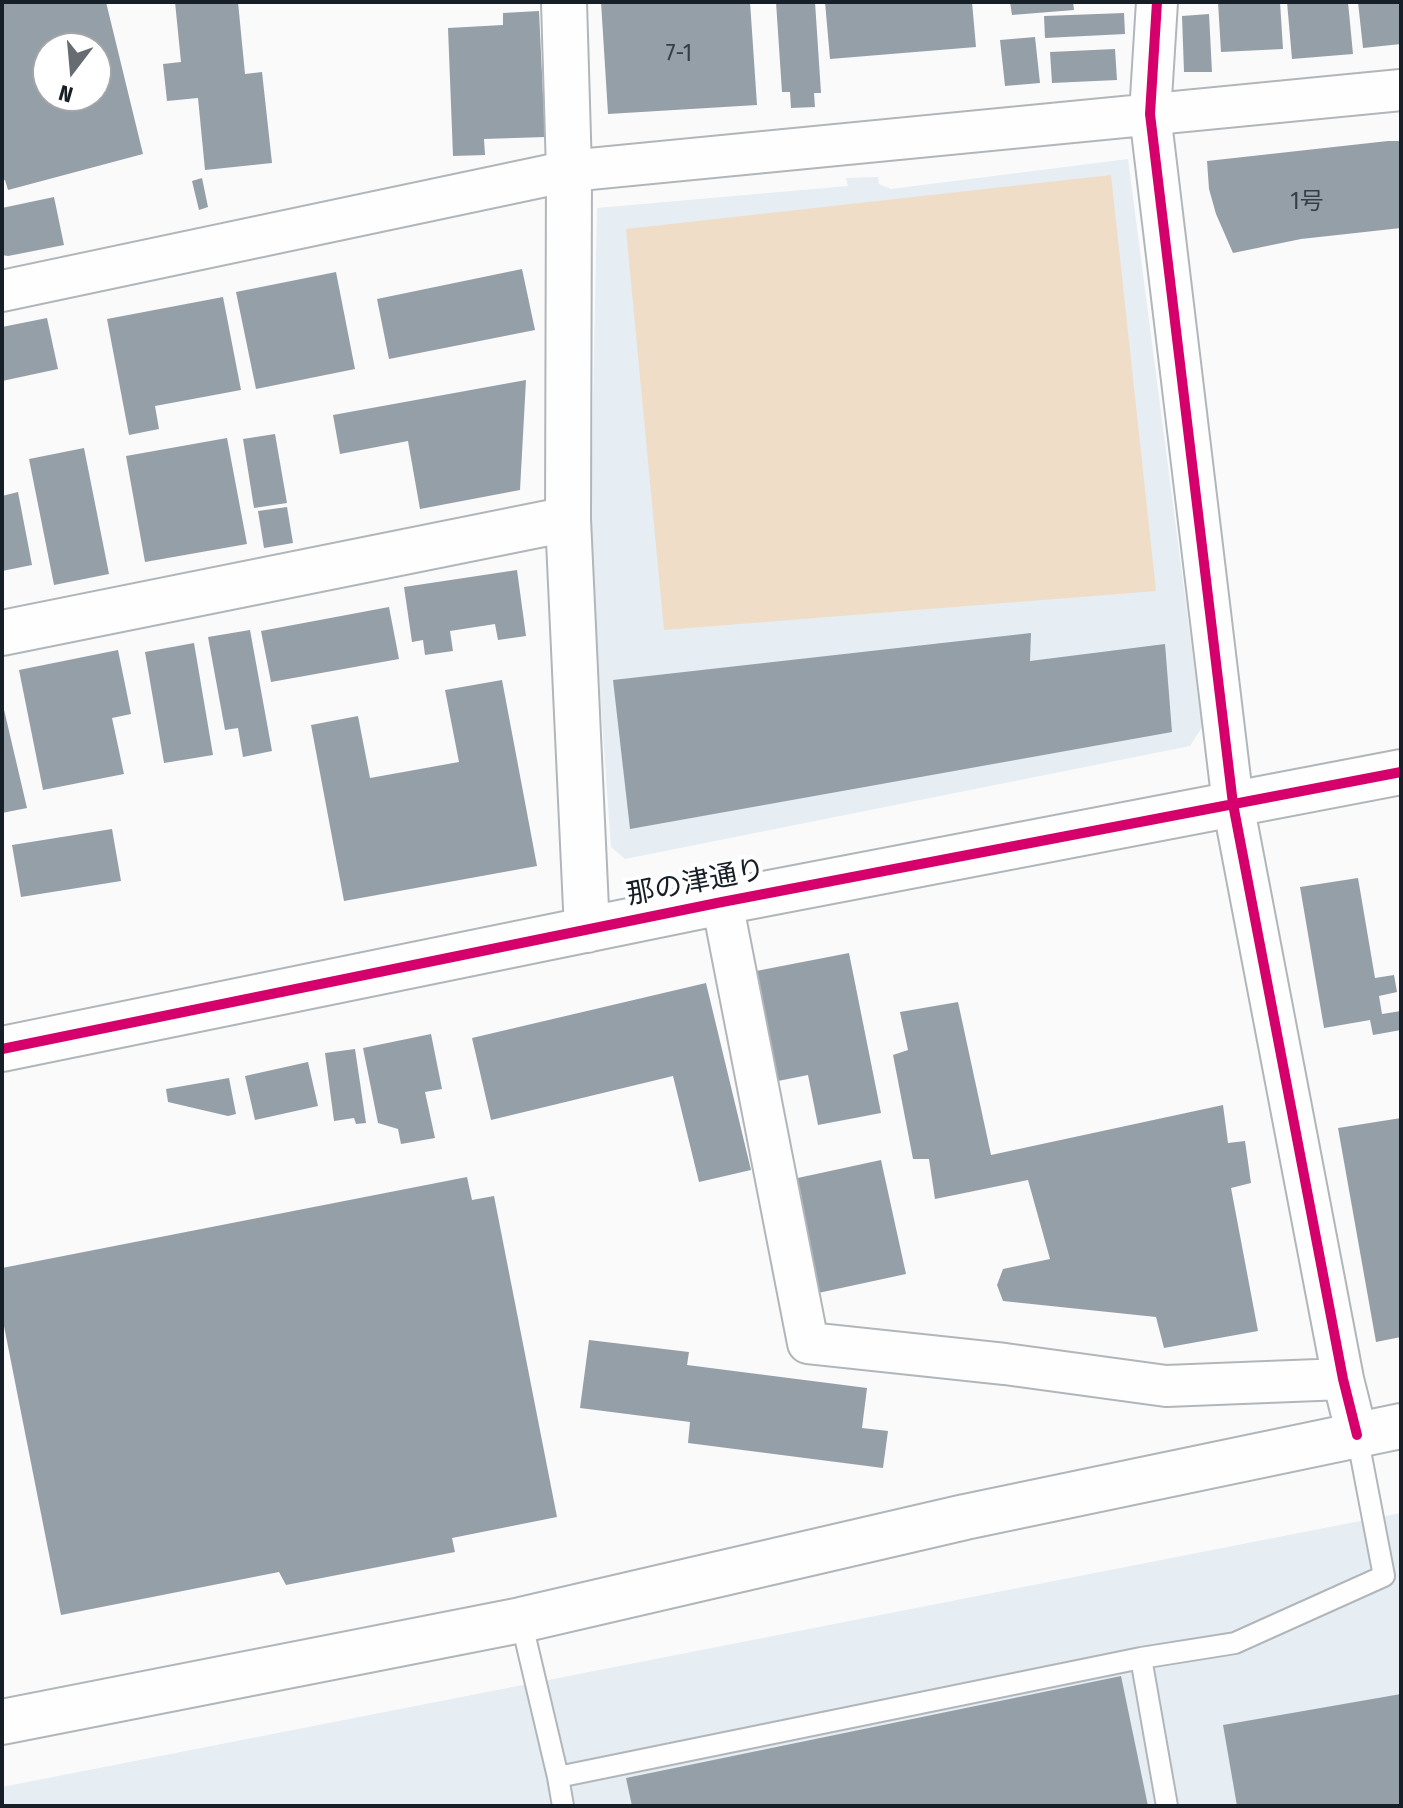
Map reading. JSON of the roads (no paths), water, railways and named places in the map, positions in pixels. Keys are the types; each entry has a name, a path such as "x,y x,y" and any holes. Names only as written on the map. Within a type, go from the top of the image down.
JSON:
{"street":[{"path":"564,2 569,171 568,519 587,930"},
{"path":"1157,2 1150,114 1233,804 1343,1379 1357,1435"},
{"path":"2,291 569,171 1401,90"},
{"path":"2,633 568,519"},
{"name":"那の津通り","path":"2,1049 722,902 1401,772"},
{"path":"722,902 808,1343 1005,1364 1166,1386 1343,1379"},
{"path":"2,1722 521,1620 965,1517 1401,1426"}],"lane":[{"path":"558,1777 1141,1658 1235,1643 1384,1576 1357,1435"},
{"path":"521,1620 563,1806"},
{"path":"1141,1658 1167,1806"}]}
